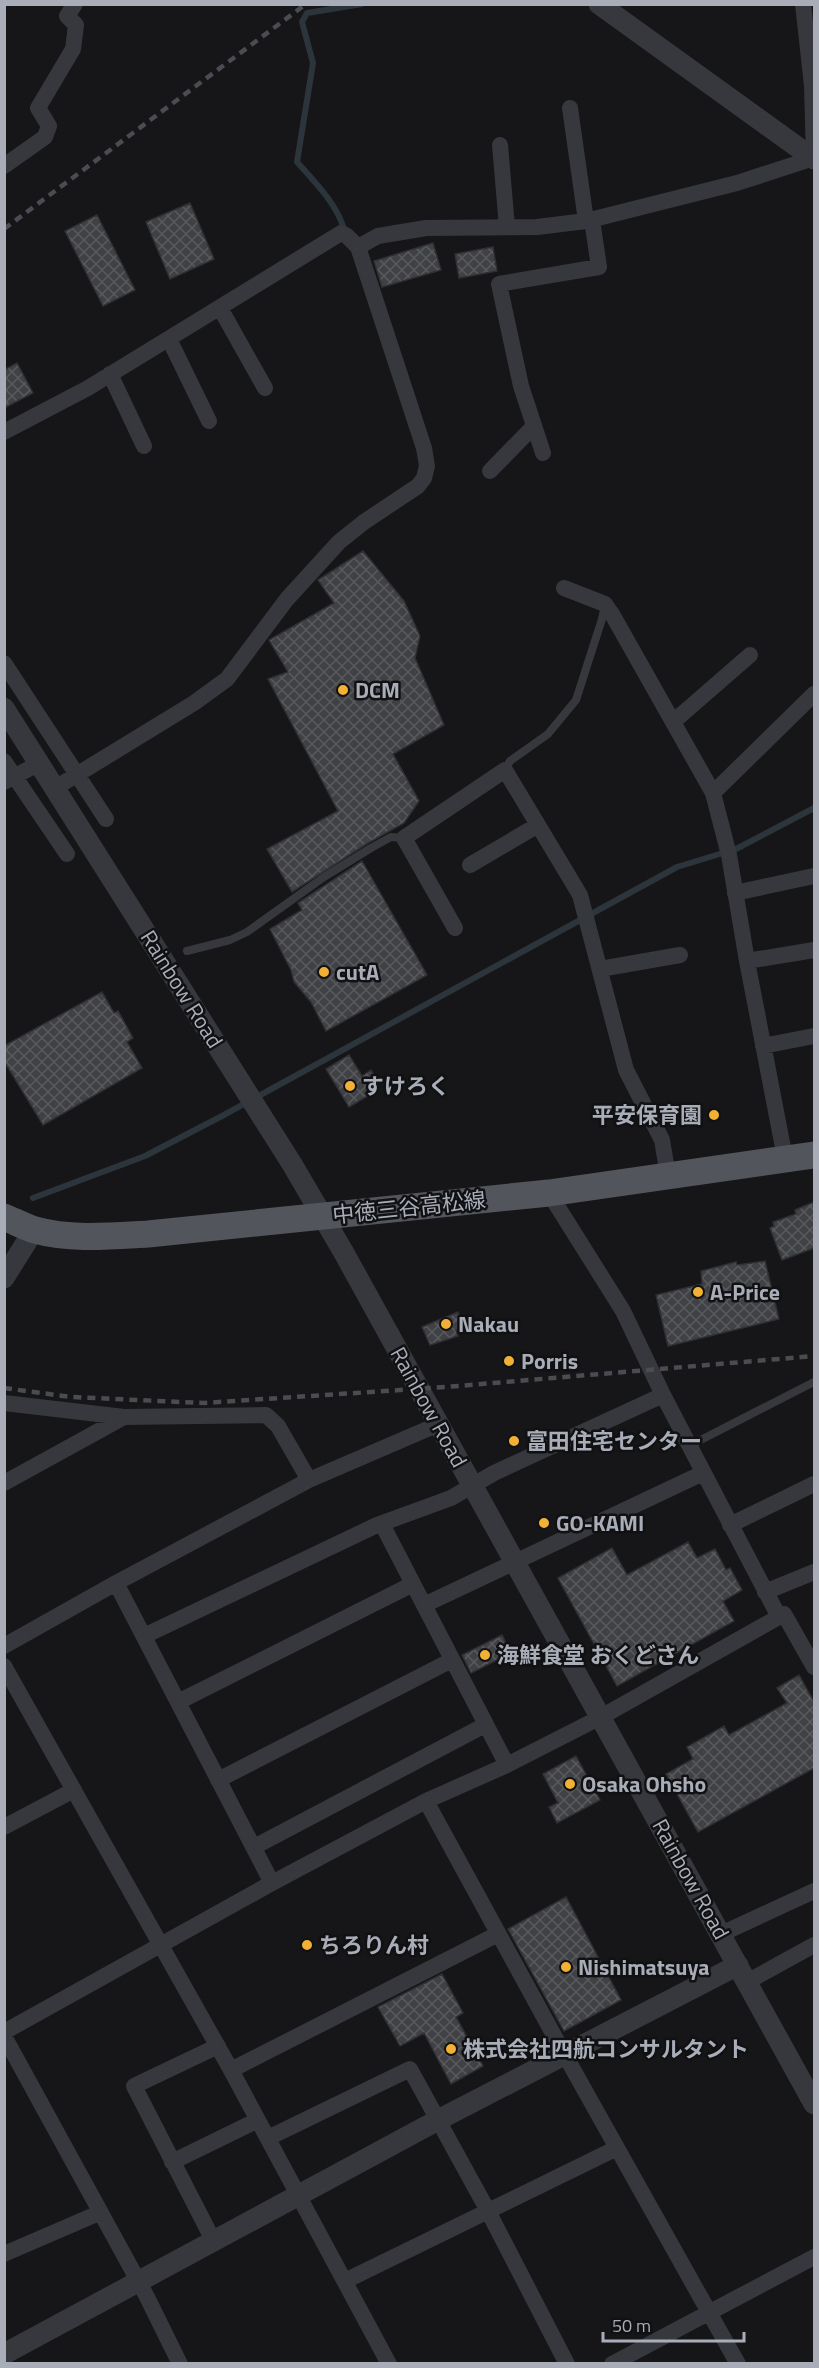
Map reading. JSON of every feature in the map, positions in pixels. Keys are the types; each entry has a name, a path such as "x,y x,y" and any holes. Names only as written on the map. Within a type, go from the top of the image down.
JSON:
{"main road":[{"name":"中徳三谷高松線","path":"4,1217 34,1230 67,1235 148,1234 549,1193 814,1155"}],"street":[{"path":"4,166 45,137 49,126 38,108 73,49 76,25 67,16 75,4"},
{"path":"599,4 814,158"},
{"path":"803,4 812,86 814,158"},
{"path":"543,453 521,386 499,284 599,267 570,108"},
{"path":"500,145 507,228"},
{"path":"358,247 378,236 426,228 537,227 589,220 737,183 814,158"},
{"path":"4,432 48,411 341,234 347,236 358,247 424,448 427,466 424,478 411,492 363,522 339,542 287,599 227,679 194,704 55,788"},
{"path":"220,308 264,388"},
{"path":"169,339 209,421"},
{"path":"110,374 144,446"},
{"path":"490,471 534,426"},
{"path":"564,588 605,604 713,793 729,855 785,1158"},
{"path":"673,722 750,655"},
{"path":"4,663 106,819"},
{"path":"713,793 814,694"},
{"name":"Rainbow Road","path":"4,708 322,1216 814,2104"},
{"path":"4,761 10,779 67,854"},
{"path":"10,779 40,763"},
{"path":"455,928 404,838 505,770 580,895 626,1070 662,1140 668,1176"},
{"path":"470,865 538,825"},
{"path":"735,893 814,876"},
{"path":"747,961 814,950"},
{"path":"600,969 680,955"},
{"path":"763,1046 814,1036"},
{"path":"549,1193 623,1311 663,1395 779,1617"},
{"path":"4,1278 34,1230"},
{"path":"144,1636 382,1524 451,1498 494,1473 663,1395"},
{"path":"4,1403 124,1417 266,1415 278,1426 309,1480"},
{"path":"4,1484 124,1417"},
{"path":"4,1646 309,1480 439,1424"},
{"path":"424,1605 703,1473"},
{"path":"730,1525 814,1484"},
{"path":"382,1524 507,1765"},
{"path":"765,1592 814,1572"},
{"path":"116,1583 272,1883"},
{"path":"178,1702 412,1584"},
{"path":"180,2364 4,2034 272,1883 426,1801 507,1765 601,1717 784,1614 812,1659"},
{"path":"219,1780 452,1660"},
{"path":"4,1666 218,2046 389,2364"},
{"path":"254,1847 485,1725"},
{"path":"4,1827 74,1790"},
{"path":"426,1801 616,2148 738,2364"},
{"path":"721,1934 814,1891"},
{"path":"231,2070 498,1934"},
{"path":"4,2354 213,2240 565,2054 742,1973 814,1945"},
{"path":"213,2240 134,2086 218,2046"},
{"path":"268,2138 410,2069 488,2211 567,2364"},
{"path":"172,2162 258,2120"},
{"path":"345,2280 616,2148"},
{"path":"4,2254 99,2213"},
{"path":"612,2364 814,2258"}],"lane":[{"path":"505,770 510,761 548,734 576,700 605,604"},
{"path":"187,951 239,936 324,877 371,848 391,837 404,838"},
{"path":"689,1446 814,1382"}],"building":[{"path":"190,203 214,259 170,279 146,222"},
{"path":"97,215 135,290 103,306 65,231"},
{"path":"433,243 441,270 382,287 374,261"},
{"path":"493,247 497,271 459,278 455,254"},
{"path":"17,363 33,393 4,408 4,370"},
{"path":"363,551 404,601 420,636 415,658 444,725 393,754 419,801 404,823 368,843 292,892 267,849 338,811 268,679 288,672 269,640 334,603 318,580"},
{"path":"362,861 427,975 326,1031 311,1002 294,982 291,970 270,929 302,910 298,903"},
{"path":"102,992 114,1013 118,1011 133,1038 127,1042 142,1068 43,1125 4,1061 4,1046"},
{"path":"349,1055 362,1076 371,1070 379,1083 373,1087 376,1091 349,1107 326,1069"},
{"path":"814,1202 814,1248 782,1260 770,1228 774,1226 773,1222 796,1214 795,1210"},
{"path":"765,1261 779,1319 668,1346 656,1295 702,1284 701,1271 736,1262 737,1265"},
{"path":"458,1312 465,1328 456,1330 458,1336 430,1345 422,1327"},
{"path":"688,1542 697,1558 715,1549 726,1570 730,1568 742,1590 723,1601 734,1621 617,1686 558,1578 612,1548 627,1575"},
{"name":"海鮮食堂 おくどさん","path":"502,1635 511,1653 471,1673 462,1655"},
{"path":"799,1675 814,1702 814,1768 698,1832 666,1774 693,1759 687,1747 724,1726 729,1735 787,1703 777,1688"},
{"path":"576,1756 600,1800 557,1823 549,1807 558,1803 543,1774"},
{"path":"566,1897 621,2000 564,2031 508,1929"},
{"path":"442,1974 463,2013 456,2017 483,2066 451,2084 424,2033 400,2046 378,2007"}],"waterway":[{"path":"344,229 336,210 297,162 313,63 302,22 307,13 362,4"},
{"path":"33,1198 145,1156 677,867 736,849 814,808"}],"railway":[{"path":"4,229 306,4"},
{"path":"4,1388 71,1397 204,1403 446,1387 814,1356"}],"place":[{"name":"DCM","path":"343,690"},
{"name":"cutA","path":"324,972"},
{"name":"すけろく","path":"350,1086"},
{"name":"平安保育園","path":"714,1115"},
{"name":"A-Price","path":"698,1292"},
{"name":"Nakau","path":"446,1324"},
{"name":"Porris","path":"509,1361"},
{"name":"富田住宅センター","path":"514,1441"},
{"name":"GO-KAMI","path":"544,1523"},
{"name":"海鮮食堂 おくどさん","path":"485,1655"},
{"name":"Osaka Ohsho","path":"570,1784"},
{"name":"ちろりん村","path":"307,1945"},
{"name":"Nishimatsuya","path":"566,1967"},
{"name":"株式会社四航コンサルタント","path":"451,2049"}]}
